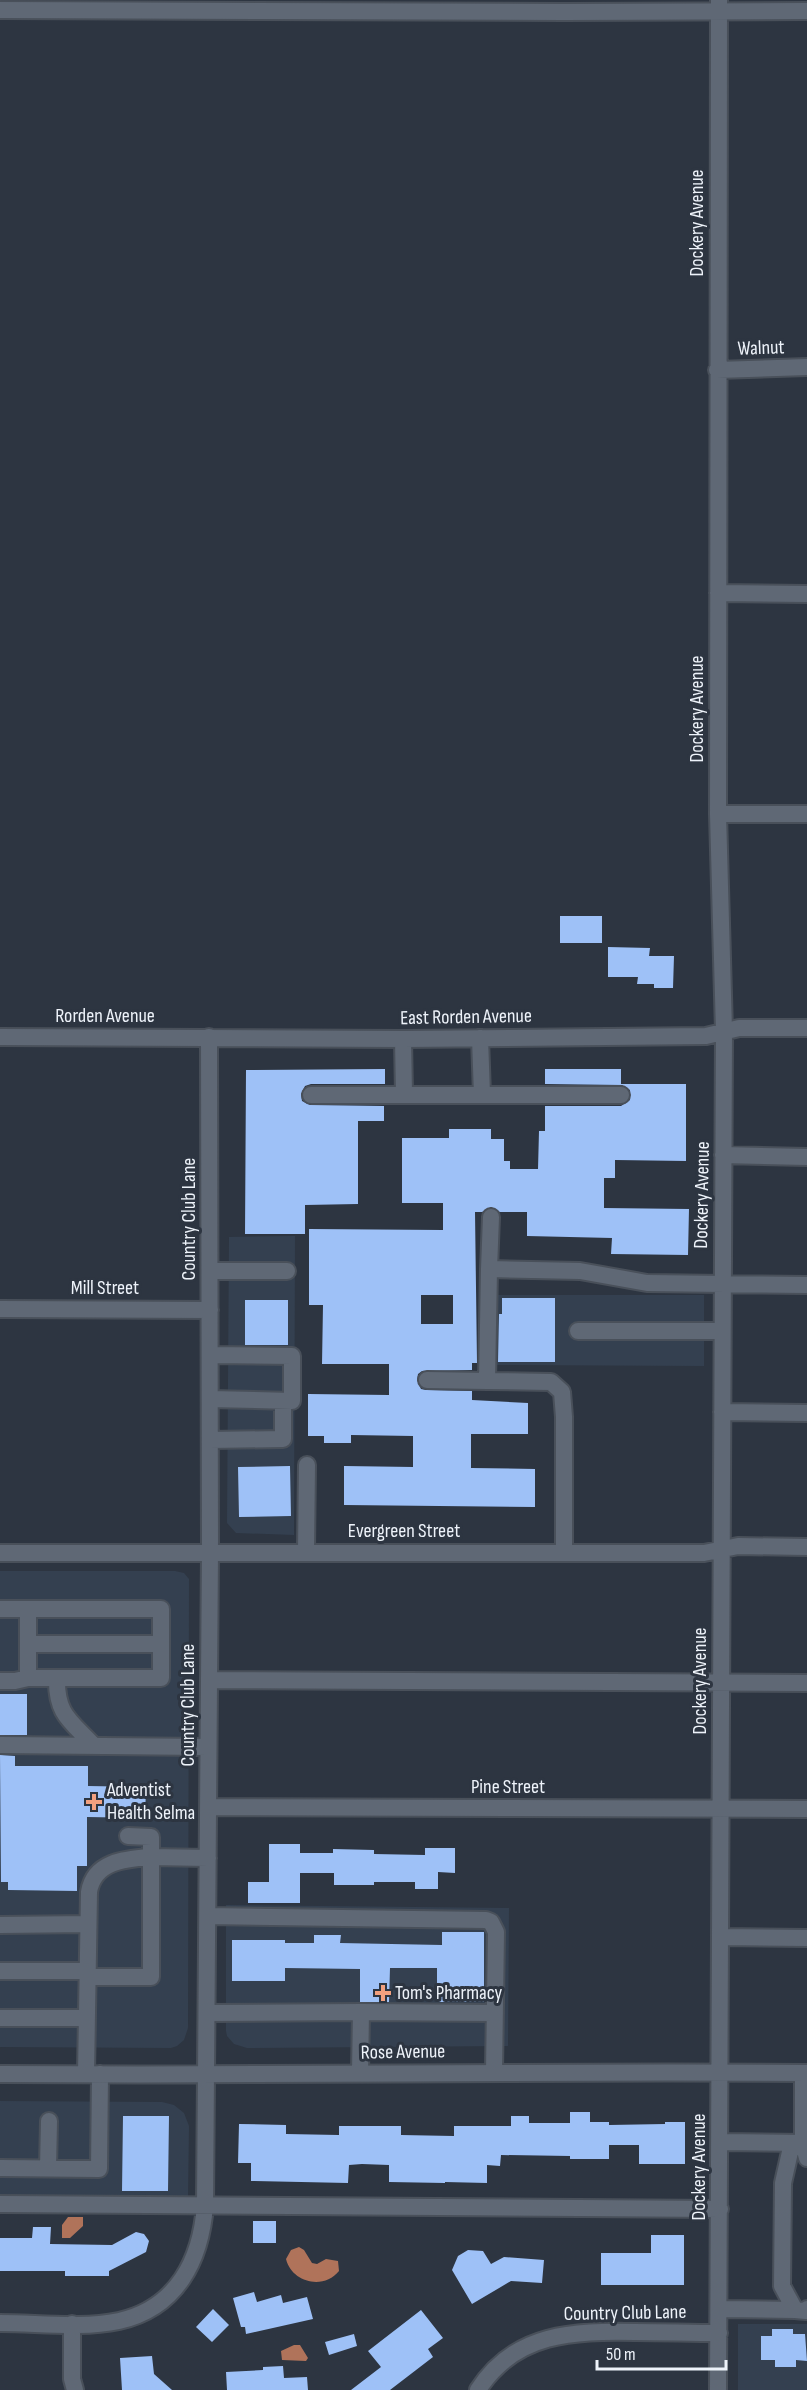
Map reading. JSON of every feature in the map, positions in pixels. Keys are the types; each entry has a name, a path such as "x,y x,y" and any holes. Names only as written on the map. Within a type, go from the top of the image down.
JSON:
{"street":[{"path":"0,10 552,12 719,5 807,10"},
{"name":"Dockery Avenue","path":"718,2390 721,2142 724,1031 718,814 719,5"},
{"name":"Walnut","path":"717,370 807,367"},
{"path":"718,593 807,594"},
{"path":"718,814 807,814"},
{"name":"East Rorden Avenue","path":"209,1037 403,1039 706,1035 739,1028 807,1028"},
{"name":"Rorden Avenue","path":"0,1037 209,1037"},
{"name":"Country Club Lane","path":"0,2323 72,2324 120,2321 150,2308 174,2289 191,2266 202,2238 205,2205 208,1916 209,1037"},
{"path":"480,1038 482,1095"},
{"path":"403,1039 404,1094"},
{"path":"311,1095 621,1095"},
{"path":"723,1155 807,1157"},
{"path":"487,1381 491,1217"},
{"path":"489,1269 580,1271 647,1283 807,1285"},
{"path":"210,1271 287,1271"},
{"name":"Mill Street","path":"0,1309 210,1310"},
{"path":"578,1331 722,1331"},
{"path":"210,1354 292,1356 292,1401 210,1399"},
{"path":"427,1380 551,1382 562,1392 564,1552"},
{"path":"210,1440 283,1439 283,1401"},
{"path":"722,1412 807,1413"},
{"path":"306,1551 308,1465"},
{"name":"Evergreen Street","path":"0,1553 704,1552 738,1546 807,1547"},
{"path":"0,1609 161,1609 161,1678 28,1678 0,1681"},
{"path":"28,1609 28,1678"},
{"path":"28,1644 161,1644"},
{"path":"57,1678 57,1695 62,1712 94,1746"},
{"path":"209,1680 807,1683"},
{"path":"0,1745 208,1747"},
{"name":"Pine Street","path":"208,1807 807,1809"},
{"path":"0,1971 151,1977 151,1837 128,1836"},
{"path":"0,2168 99,2169 87,2018 88,1892 93,1879 110,1863 127,1859 208,1858"},
{"path":"208,1916 486,1920 491,1922 496,1932 494,2072"},
{"path":"1,1924 88,1924"},
{"path":"721,1937 807,1938"},
{"path":"360,2073 361,2012"},
{"path":"207,2013 495,2013"},
{"path":"0,2018 87,2018"},
{"name":"Rose Avenue","path":"0,2074 205,2076 494,2072 805,2073"},
{"path":"801,2309 782,2286 783,2183 802,2147 805,2073"},
{"path":"48,2168 49,2121"},
{"path":"721,2142 802,2147"},
{"path":"0,2204 720,2209"},
{"path":"720,2309 801,2309"},
{"path":"72,2324 72,2379 75,2390"},
{"name":"Country Club Lane","path":"478,2390 502,2362 522,2349 555,2336 600,2332 719,2333"}],"shaded area":[{"path":"295,1236 294,1535 236,1533 227,1523 229,1237"},
{"path":"496,1295 704,1295 704,1366 496,1365"},
{"name":"Adventist Health Selma","path":"0,1571 175,1571 184,1573 189,1579 188,2028 184,2040 177,2046 171,2048 0,2047"},
{"path":"226,1905 509,1908 508,2046 247,2048 234,2044 226,2031"},
{"path":"0,2101 162,2102 174,2105 184,2113 189,2126 188,2197 0,2197"},
{"path":"68,2217 83,2217 83,2226 70,2238 62,2238 62,2225"},
{"path":"299,2247 304,2250 312,2263 317,2264 326,2259 338,2261 339,2271 325,2281 309,2281 301,2278 289,2267 286,2259 291,2250"},
{"path":"738,2324 807,2324 807,2390 738,2390"},
{"path":"294,2345 300,2345 308,2358 306,2361 282,2360 281,2351"}],"building":[{"path":"560,916 602,916 602,943 560,943"},
{"path":"608,947 650,948 649,956 674,956 673,988 654,988 654,984 637,984 638,977 608,977"},
{"path":"385,1069 385,1084 311,1084 305,1086 301,1094 302,1101 310,1105 384,1106 384,1121 358,1121 358,1204 305,1205 305,1234 245,1234 246,1070"},
{"path":"545,1069 621,1069 621,1084 686,1084 686,1161 615,1160 615,1178 604,1178 604,1208 689,1209 688,1255 611,1254 612,1238 527,1236 527,1212 500,1212 491,1207 482,1212 475,1212 477,1363 472,1363 472,1370 422,1371 418,1374 417,1380 421,1389 426,1390 472,1391 472,1400 528,1403 528,1434 471,1434 471,1468 535,1469 535,1507 344,1505 344,1466 413,1467 413,1436 351,1435 351,1443 324,1443 324,1436 308,1436 308,1394 389,1395 389,1364 322,1364 323,1305 309,1305 309,1229 443,1230 443,1203 402,1203 402,1138 449,1138 449,1129 491,1129 491,1139 504,1139 504,1161 510,1161 510,1169 538,1169 539,1131 545,1131 545,1106 621,1106 630,1100 630,1090 622,1085 545,1084","holes":["421,1295 453,1295 453,1324 421,1324"]},
{"path":"502,1298 555,1298 555,1362 498,1362 499,1314 502,1314"},
{"path":"245,1300 288,1300 288,1345 245,1345"},
{"path":"290,1466 291,1516 239,1517 238,1467"},
{"path":"0,1694 27,1694 27,1735 0,1735"},
{"path":"0,1755 15,1756 15,1766 88,1766 88,1786 146,1787 145,1818 87,1817 87,1866 77,1866 77,1891 8,1890 8,1882 1,1882"},
{"path":"269,1844 300,1844 300,1853 333,1853 333,1849 374,1850 374,1854 425,1855 425,1848 455,1848 455,1873 438,1872 438,1889 415,1889 415,1882 334,1885 334,1873 300,1873 300,1903 248,1903 248,1882 269,1882"},
{"path":"442,1932 484,1932 484,2002 437,2002 437,1968 390,1968 389,2002 360,2002 360,1969 285,1968 285,1981 232,1981 232,1940 285,1940 285,1943 314,1943 314,1935 341,1935 340,1943 442,1945"},
{"path":"570,2112 590,2112 590,2122 609,2122 609,2125 685,2122 685,2164 639,2164 639,2145 609,2145 609,2159 501,2155 500,2166 487,2165 487,2183 389,2182 389,2165 362,2164 349,2165 348,2183 251,2181 251,2163 238,2163 239,2124 286,2125 286,2134 339,2135 339,2126 401,2126 401,2135 454,2136 454,2126 511,2126 511,2116 529,2116 529,2123 570,2123"},
{"path":"123,2116 169,2116 168,2191 122,2191"},
{"path":"253,2221 276,2221 276,2243 253,2243"},
{"path":"33,2227 51,2227 50,2244 112,2245 136,2232 144,2234 149,2241 146,2252 109,2271 109,2276 65,2276 65,2271 0,2271 0,2238 32,2238"},
{"path":"651,2235 684,2235 684,2285 601,2285 601,2253 651,2253"},
{"path":"468,2250 483,2251 491,2264 504,2257 544,2260 542,2283 511,2281 472,2304 452,2270 458,2256"},
{"path":"254,2292 257,2302 281,2295 283,2303 307,2297 313,2319 246,2334 245,2327 241,2327 233,2298"},
{"path":"213,2309 229,2325 212,2342 196,2327"},
{"path":"421,2310 443,2338 428,2349 433,2357 390,2390 351,2390 381,2367 368,2351"},
{"path":"772,2329 793,2329 793,2334 805,2334 807,2361 796,2360 796,2367 775,2367 775,2360 761,2360 761,2336 772,2336"},
{"path":"354,2334 357,2346 329,2355 325,2342"},
{"path":"152,2356 154,2374 172,2390 122,2390 120,2358"},
{"path":"283,2366 284,2378 307,2377 308,2390 227,2390 226,2372 263,2370 263,2367"}],"place":[{"name":"Adventist Health Selma","path":"94,1802"},
{"name":"Tom's Pharmacy","path":"383,1993"}]}
